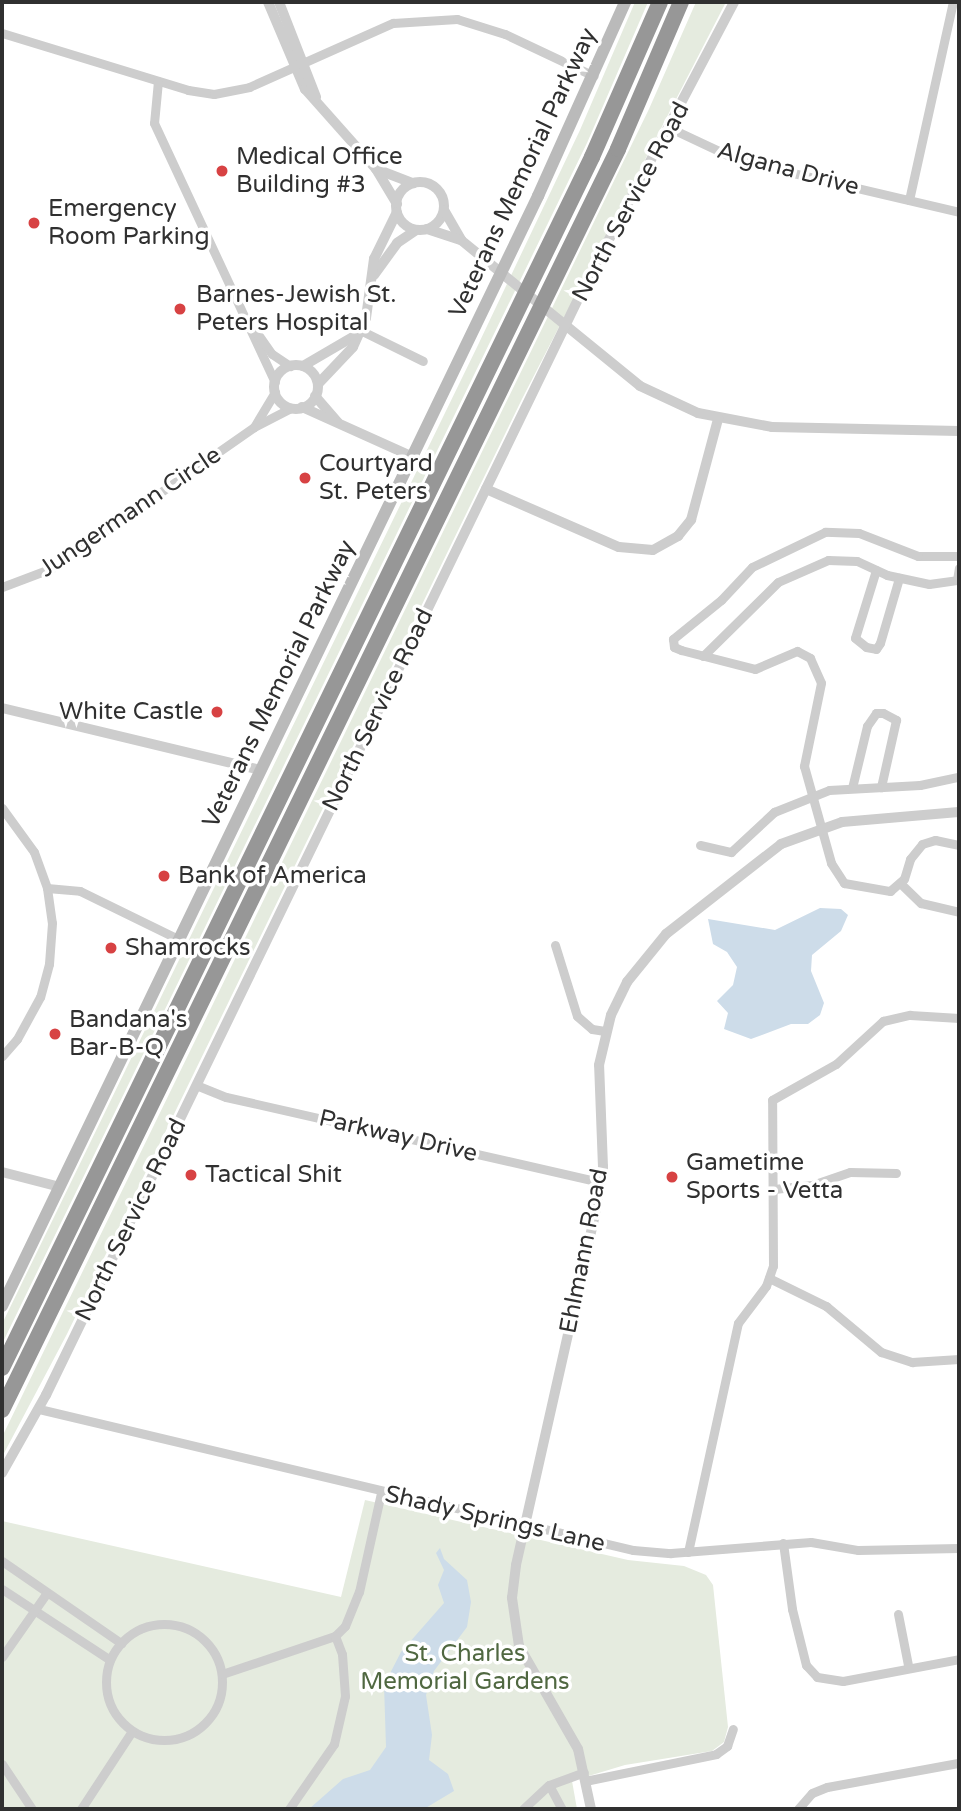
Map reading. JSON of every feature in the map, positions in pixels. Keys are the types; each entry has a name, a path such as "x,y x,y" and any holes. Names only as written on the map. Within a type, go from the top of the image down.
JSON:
{"highway":[{"path":"2,1368 592,156 660,2"},
{"path":"2,1410 618,149 681,2"}],"main road":[{"name":"Veterans Memorial Parkway","path":"2,1306 594,76 625,2"}],"street":[{"path":"268,2 316,97 345,137 376,169 406,226 461,240"},
{"path":"279,2 298,64"},
{"name":"North Service Road","path":"2,1473 39,1409 586,283 734,2"},
{"path":"909,200 953,2"},
{"path":"2,33 188,90 224,94 393,23 457,19 505,34 594,76"},
{"path":"158,81 154,123 254,328 275,387 297,408 338,422 411,456"},
{"name":"Algana Drive","path":"670,128 728,157 959,212"},
{"path":"376,169 413,183 436,188 444,210 461,240 640,386 718,419 772,427 959,432"},
{"path":"297,408 315,396 317,384 352,346 370,308 374,259 402,191 413,183"},
{"path":"374,275 397,243 437,223 444,210"},
{"path":"254,328 272,354 290,366 303,366 358,332"},
{"path":"358,332 423,361"},
{"path":"275,387 290,366"},
{"path":"303,366 317,384"},
{"name":"Jungermann Circle","path":"254,427 275,387"},
{"path":"315,396 338,422"},
{"name":"Jungermann Circle","path":"2,587 52,568 254,427 297,408"},
{"path":"486,489 619,547 653,550 678,536 691,520 718,419"},
{"path":"959,561 959,556 901,551 839,530 800,541 752,567 721,600 678,632 674,647 755,669 797,651 810,658 821,683 804,757 831,863 844,883 882,892 900,883 922,844 935,840 959,845"},
{"path":"703,656 766,592 808,567 844,558 899,578 951,583 957,580 959,568"},
{"path":"876,570 855,638 866,647 876,649 880,643 899,578"},
{"path":"2,708 260,770"},
{"path":"852,788 867,726 876,713 883,713 895,720 881,786"},
{"path":"700,845 731,852 774,812 813,795 852,788 939,783 959,777"},
{"path":"2,808 34,852 47,888 52,939 46,980 27,1022 2,1056"},
{"name":"Ehlmann Road","path":"591,1809 570,1732 525,1662 515,1630 513,1582 601,1182 598,1077 605,1031 627,982 666,934 763,856 821,828 959,812"},
{"path":"900,883 921,903 959,912"},
{"path":"47,888 80,891 180,940"},
{"path":"555,945 577,1016 592,1028 605,1031"},
{"path":"688,1552 737,1322 769,1278 775,1252 772,1100 836,1064 883,1021 910,1015 959,1018"},
{"name":"Parkway Drive","path":"196,1085 226,1097 601,1182"},
{"path":"2,1172 60,1187"},
{"path":"774,1189 812,1185 850,1172 896,1173"},
{"path":"769,1278 825,1306 880,1352 912,1362 959,1359"},
{"name":"Shady Springs Lane","path":"39,1409 381,1493 633,1550 688,1552 783,1542 827,1543 858,1550 959,1548"},
{"path":"222,1674 335,1636 359,1592 381,1493"},
{"path":"783,1542 792,1609 811,1672 824,1680 843,1681 908,1665 959,1659"},
{"path":"2,1561 46,1594 121,1643"},
{"path":"2,1589 110,1660"},
{"path":"2,1657 46,1594"},
{"path":"898,1614 908,1665"},
{"path":"148,1626 181,1626 209,1644 222,1674 218,1707 195,1732 163,1741 132,1731 116,1713 107,1691 110,1660 121,1643 148,1626"},
{"path":"289,1809 334,1744 345,1696 342,1654 335,1636"},
{"path":"523,1809 549,1785 584,1776 716,1754 727,1746 733,1729"},
{"path":"81,1809 132,1731"},
{"path":"797,1809 812,1793 958,1763"},
{"path":"2,1765 32,1809"},
{"path":"549,1785 562,1809"},
{"path":"806,1809 812,1793"}],"green space":[{"path":"635,2 648,2 587,143 2,1344 2,1324 478,345 580,130"},
{"path":"696,2 726,2 522,399 67,1334 2,1457 2,1437 649,109"},
{"name":"St. Charles Memorial Gardens","path":"365,1500 628,1560 684,1566 706,1575 713,1585 728,1727 724,1742 712,1751 625,1765 572,1781 577,1809 2,1809 2,1521 341,1597"}],"water":[{"path":"820,908 841,909 848,915 841,931 812,955 811,971 824,1003 820,1015 808,1024 791,1024 751,1039 724,1029 728,1013 717,1001 733,985 737,967 727,952 713,944 708,919 775,930"},
{"path":"440,1548 444,1559 467,1580 471,1602 467,1627 434,1671 426,1695 432,1735 429,1760 448,1774 454,1791 424,1809 309,1809 343,1779 370,1770 386,1747 384,1685 401,1652 444,1603 438,1585 444,1570 436,1553"}],"place":[{"name":"Medical Office Building #3","path":"222,171"},
{"name":"Emergency Room Parking","path":"34,223"},
{"name":"Barnes-Jewish St. Peters Hospital","path":"180,309"},
{"name":"Courtyard St. Peters","path":"305,478"},
{"name":"White Castle","path":"217,712"},
{"name":"Bank of America","path":"164,876"},
{"name":"Shamrocks","path":"111,948"},
{"name":"Bandana's Bar-B-Q","path":"55,1034"},
{"name":"Tactical Shit","path":"191,1175"},
{"name":"Gametime Sports - Vetta","path":"672,1177"}]}
